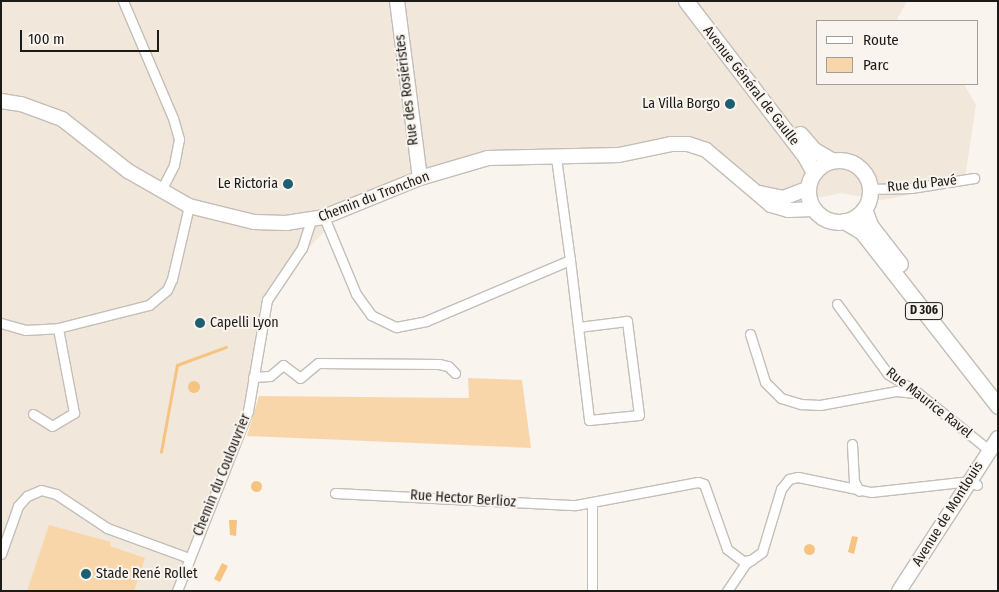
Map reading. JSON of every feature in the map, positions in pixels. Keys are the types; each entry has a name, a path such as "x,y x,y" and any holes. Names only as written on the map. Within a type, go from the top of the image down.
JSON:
{"main road":[{"name":"Avenue Général de Gaulle","path":"686,1 805,156 814,172"},
{"name":"Avenue Général de Gaulle","path":"698,1 806,142 831,160"},
{"path":"831,160 845,160 859,167 870,189 864,209 844,221 827,220 813,209 807,190 814,172 831,160"},
{"name":"D 306","path":"864,209 870,225 998,392"},
{"name":"D 306","path":"844,221 862,232 998,406"}],"street":[{"path":"123,1 174,118 179,139 174,166 160,192"},
{"name":"Rue des Rosiéristes","path":"397,1 420,178"},
{"name":"Chemin du Tronchon","path":"1,101 21,104 62,119 128,171 160,192 189,206 254,222 317,219 420,178 488,158 556,158 619,154 671,144 688,144 706,150 760,193 771,205 788,210 813,209"},
{"path":"556,158 589,420 639,415 627,321 578,326"},
{"name":"Rue du Pavé","path":"870,189 911,188 974,178"},
{"name":"Chemin du Tronchon","path":"760,193 783,198 807,190"},
{"path":"1,323 25,330 58,328 149,305 160,298 172,279 189,206"},
{"path":"317,219 356,294 372,315 396,327 426,321 570,260"},
{"name":"Chemin du Coulouvrier","path":"177,591 245,421 267,300 302,248 317,219"},
{"name":"Rue Maurice Ravel","path":"837,304 888,374 918,393 989,450"},
{"path":"33,414 52,426 74,413 58,328"},
{"path":"750,334 765,382 782,398 801,404 820,405 896,391 918,393"},
{"path":"253,377 270,376 282,365 300,378 318,363 439,364 448,366 455,373"},
{"name":"Avenue de Montlouis","path":"899,591 974,483 989,450 998,438"},
{"path":"852,444 854,481 859,492"},
{"path":"727,591 745,564 762,552 781,489 789,479 798,477 859,492 974,483"},
{"name":"Rue Hector Berlioz","path":"335,493 592,505 704,484 727,549 736,559 751,560"},
{"path":"1,554 18,506 26,496 41,490 56,494 107,528 189,558"},
{"path":"592,505 592,591"}],"shaded area":[{"path":"1,1 907,1 898,20 816,20 816,85 965,85 976,105 964,184 882,200 840,193 785,205 688,144 484,157 344,210 266,294 260,309 243,420 177,591 1,591"},
{"path":"192,381 196,381 200,387 196,393 192,393 188,389 188,385"},
{"path":"256,480 262,486 256,492 250,486"},
{"path":"229,520 237,520 236,536 230,535"},
{"path":"852,536 858,537 854,554 848,552"},
{"path":"809,543 815,549 809,555 803,549"},
{"path":"222,563 228,566 220,582 214,579"}],"green space":[{"path":"468,378 522,380 531,448 247,436 259,396 469,398"},
{"name":"Stade René Rollet","path":"49,525 111,542 110,546 145,558 134,591 27,591"}],"waterway":[{"path":"161,452 177,365 226,347"}],"place":[{"name":"La Villa Borgo","path":"730,104"},
{"name":"Le Rictoria","path":"288,184"},
{"name":"Capelli Lyon","path":"200,323"},
{"name":"Stade René Rollet","path":"86,574"}]}
